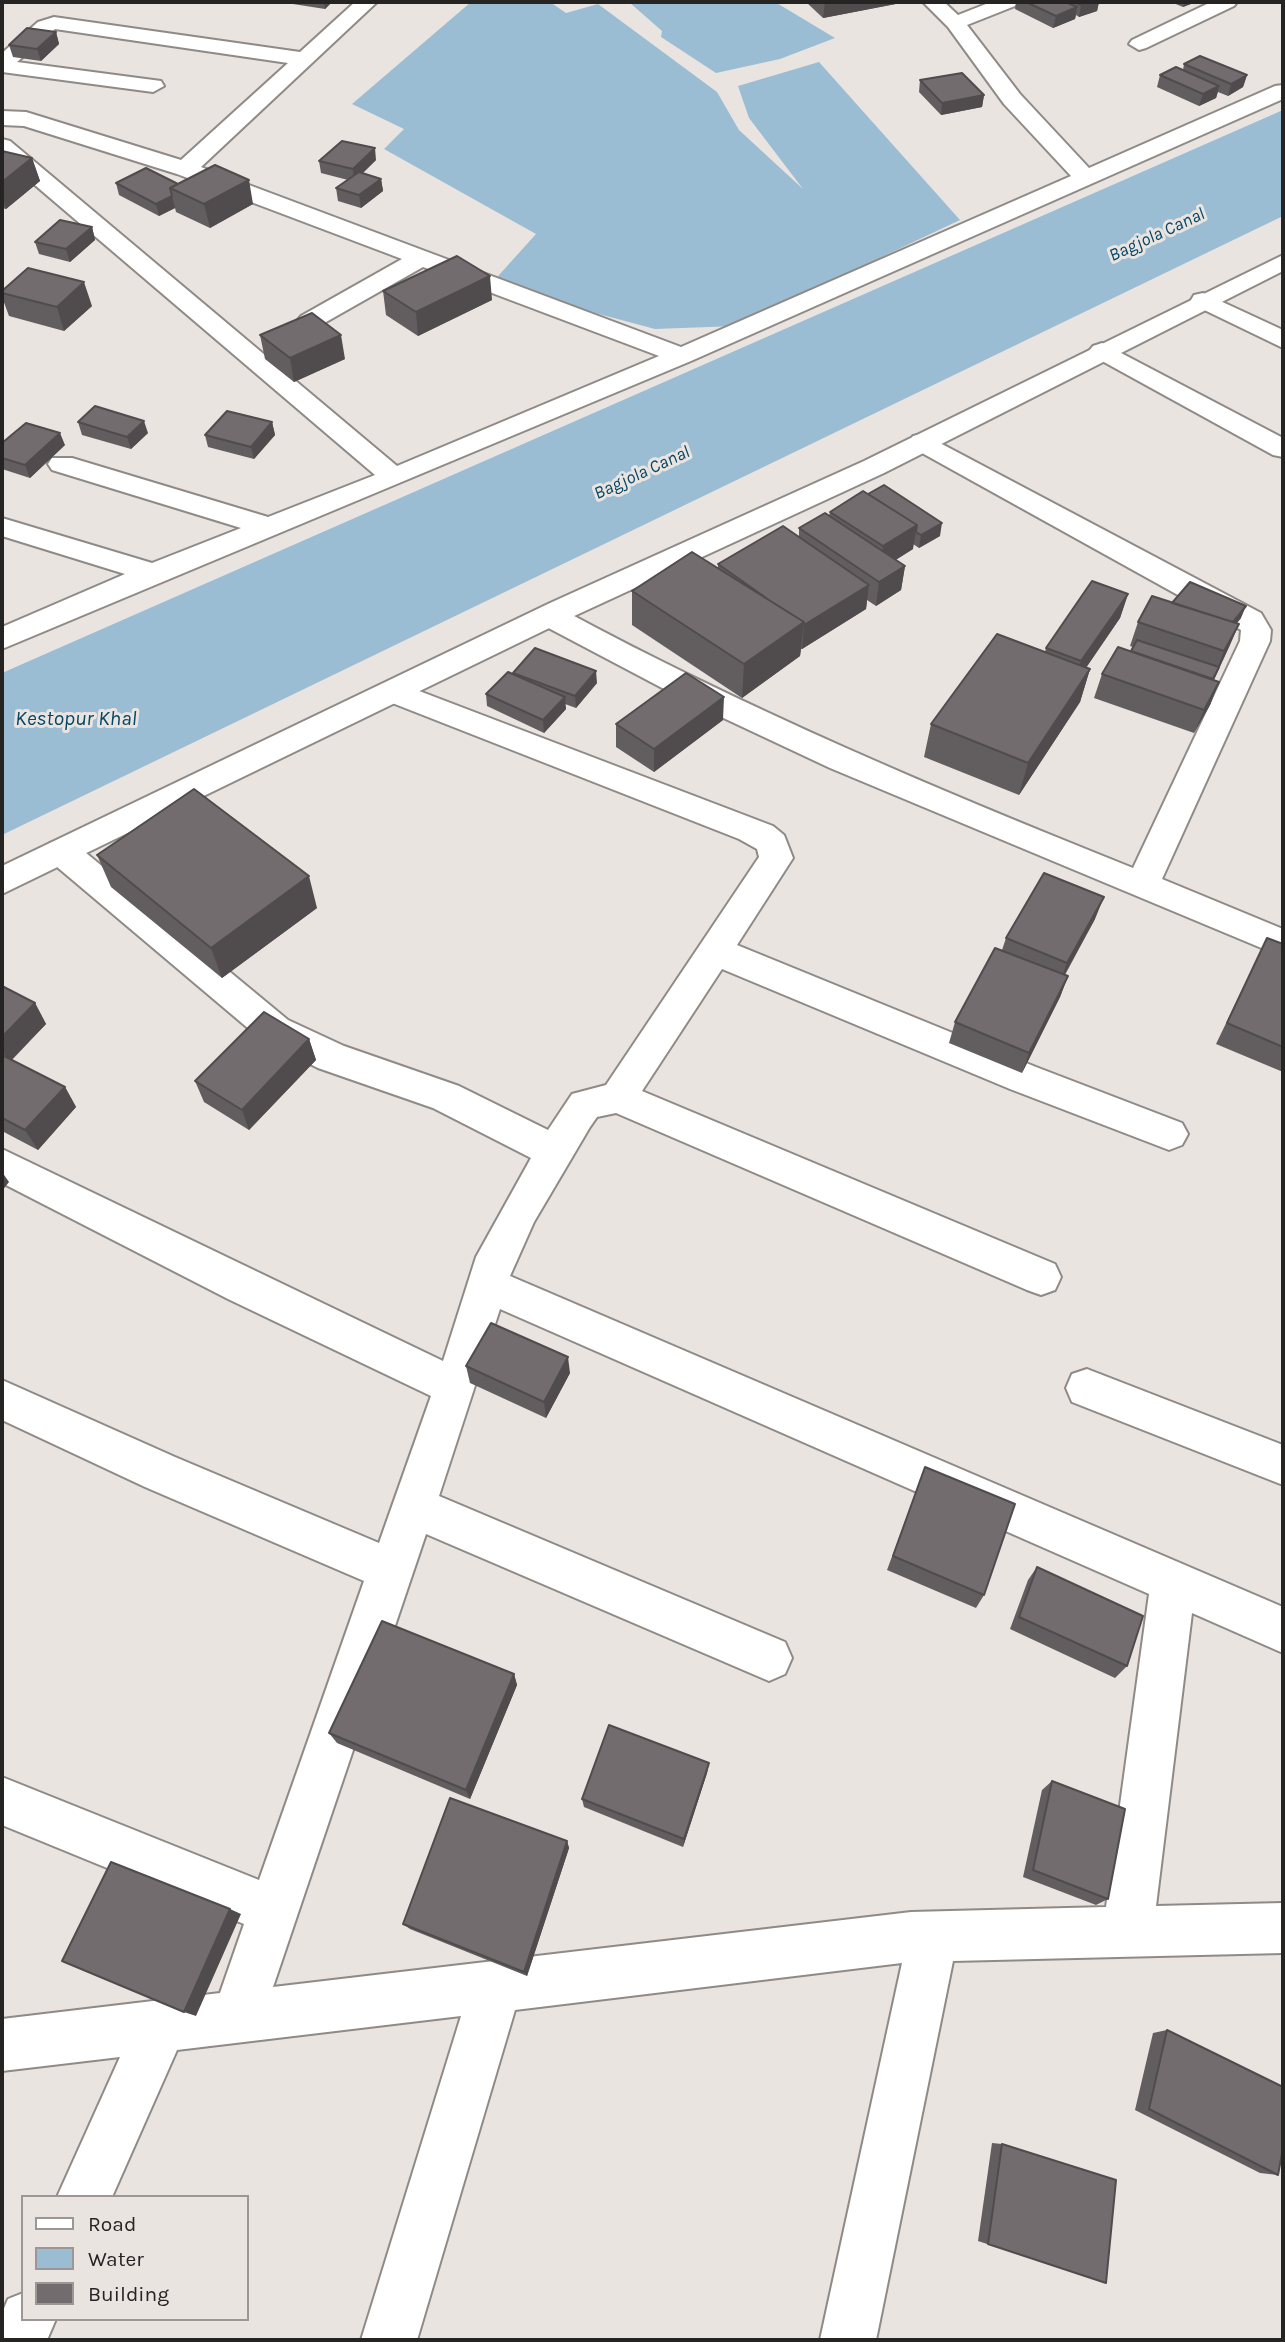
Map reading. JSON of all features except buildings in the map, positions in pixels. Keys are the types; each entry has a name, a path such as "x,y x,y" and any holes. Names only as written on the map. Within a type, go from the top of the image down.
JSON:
{"street":[{"path":"185,169 367,2"},
{"path":"933,2 955,23 1012,100 1084,177"},
{"path":"955,23 1008,2"},
{"path":"1139,44 1227,2"},
{"path":"4,60 45,26 54,23 305,59"},
{"path":"4,60 153,86"},
{"path":"2,639 153,573 394,477 682,356 1283,91"},
{"path":"2,118 26,119 185,169 682,356"},
{"path":"2,146 394,477"},
{"path":"310,321 421,258"},
{"path":"2,881 550,616 923,442 1283,262"},
{"path":"1203,300 1283,340"},
{"path":"1102,351 1283,449"},
{"path":"923,442 1240,612 1256,630 1255,641 1142,885"},
{"path":"62,464 270,527"},
{"path":"2,527 153,573"},
{"path":"550,616 722,706 922,797 1283,944"},
{"path":"393,692 751,830 770,840 776,849 776,858 618,1097"},
{"path":"62,852 275,1030 331,1057 446,1097 555,1152"},
{"path":"715,951 1023,1078 1169,1134"},
{"path":"237,2018 456,1387 502,1245 585,1105 618,1097 1041,1278"},
{"path":"2,1165 242,1286 456,1387"},
{"path":"488,1285 1283,1630"},
{"path":"1087,1388 1283,1465"},
{"path":"2,1399 160,1472 391,1570"},
{"path":"414,1507 769,1658"},
{"path":"1128,1931 1173,1584"},
{"path":"2,1801 274,1911"},
{"path":"2,2045 933,1936 1283,1928"},
{"path":"848,2340 933,1936"},
{"path":"389,2340 496,1987"},
{"path":"85,2195 161,2026"},
{"path":"19,2340 27,2321"}],"water":[{"path":"471,2 550,2 566,13 598,4 717,92 739,130 803,189 749,118 738,86 819,62 960,220 736,326 655,329 490,285 536,234 384,149 404,129 352,104"},
{"path":"629,2 775,2 835,38 780,59 716,73 661,37 662,31"},
{"name":"Kestopur Khal","path":"1283,110 1283,216 2,835 2,673"}],"water label":[{"name":"Bagjola Canal","path":"1157,235"},
{"name":"Bagjola Canal","path":"642,473"}]}
